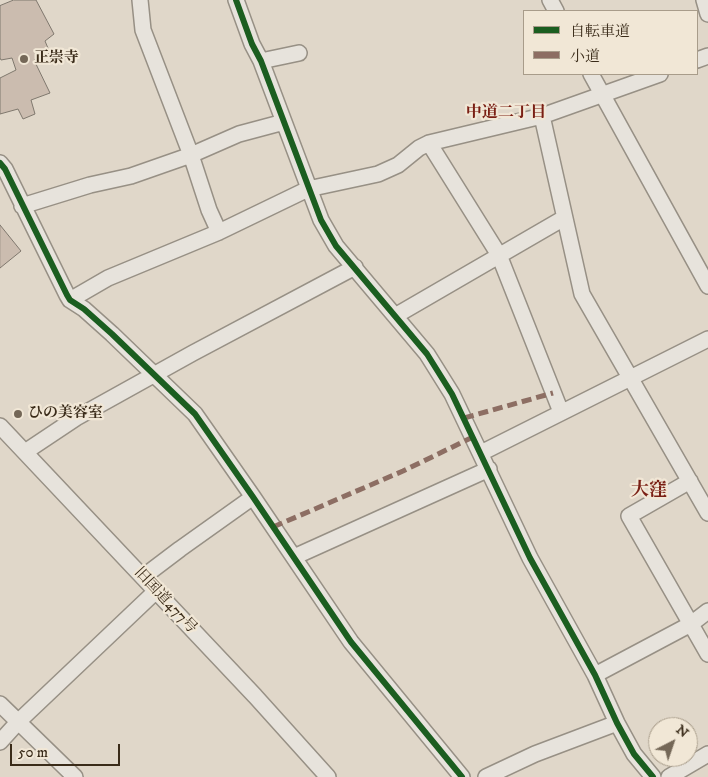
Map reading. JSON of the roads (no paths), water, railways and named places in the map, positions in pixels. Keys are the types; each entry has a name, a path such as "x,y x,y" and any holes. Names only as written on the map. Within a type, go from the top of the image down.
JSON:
{"street":[{"path":"140,0 143,30 191,155 209,210 219,232"},
{"path":"236,0 321,220 336,246 396,316 439,371 489,469 530,558 595,675 617,723 634,754 653,777"},
{"path":"704,0 708,14"},
{"path":"261,61 299,53"},
{"path":"592,75 708,286"},
{"path":"70,300 117,274 219,232 308,189 378,174 398,165 419,148 429,143 542,116 657,75"},
{"path":"542,116 582,294 708,513"},
{"path":"22,206 90,185 131,176 191,155 240,134 284,122"},
{"path":"429,143 499,255 561,412"},
{"path":"0,163 5,169 61,286 70,300 95,318 156,374 195,414 351,642 462,777"},
{"path":"396,316 564,218"},
{"path":"25,452 70,422 193,353 355,267"},
{"path":"481,453 708,339"},
{"name":"旧国道477号","path":"0,426 255,696 328,777"},
{"path":"294,557 489,469"},
{"path":"690,481 629,516 708,654"},
{"path":"143,577 253,497"},
{"path":"0,742 18,721 156,591"},
{"path":"595,675 691,624 708,611"},
{"path":"0,704 75,777"},
{"path":"486,777 535,754 617,723"},
{"path":"669,777 708,754"}],"place":[{"name":"正崇寺","path":"24,59"},
{"name":"ひの美容室","path":"18,414"}],"district":[{"name":"中道二丁目","path":"506,114"},
{"name":"大窪","path":"649,491"}]}
